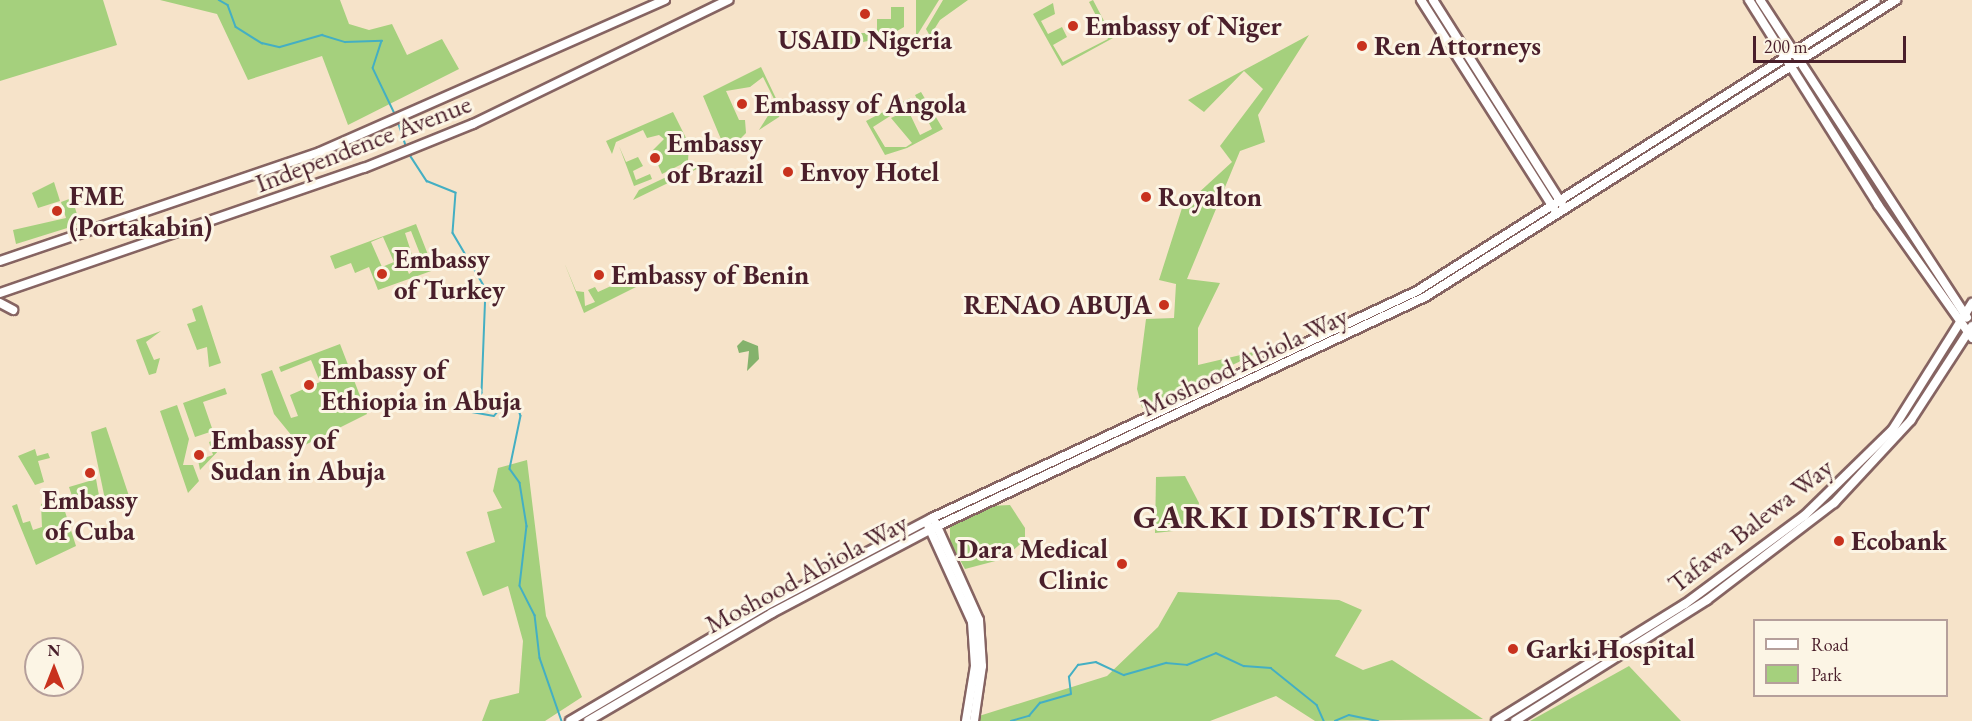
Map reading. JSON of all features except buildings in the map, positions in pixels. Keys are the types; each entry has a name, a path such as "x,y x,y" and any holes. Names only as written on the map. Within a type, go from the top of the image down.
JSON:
{"main road":[{"name":"Independence Avenue","path":"0,261 198,197 370,131 665,0"},
{"name":"Independence Avenue","path":"0,293 169,239 384,160 438,138 728,0"},
{"path":"1421,0 1552,206 1562,212"},
{"path":"1433,0 1560,201 1562,212"},
{"path":"1749,0 1960,324 1971,330"},
{"path":"1760,0 1965,316 1971,330"},
{"name":"Moshood Abiola Way","path":"570,721 765,606 929,519 1381,311 1560,201 1876,0"},
{"name":"Moshood Abiola Way","path":"588,721 772,613 934,528 1371,327 1562,212 1896,0"},
{"path":"0,303 13,310"},
{"name":"Tafawa Balewa Way","path":"1496,721 1685,604 1804,516 1893,429 1972,303"},
{"name":"Tafawa Balewa Way","path":"1515,721 1707,600 1834,502 1911,420 1971,330"},
{"path":"929,519 972,622 974,721"},
{"path":"966,721 972,708"}],"green space":[{"path":"0,0 103,0 117,45 0,81"},
{"path":"160,0 340,0 349,24 369,30 392,24 407,55 442,39 459,69 348,125 322,56 248,80 217,14"},
{"path":"916,0 939,0 916,37"},
{"path":"943,0 968,0 940,20 930,36 926,29"},
{"path":"1093,0 1113,38 1062,66 1033,14 1053,3 1055,14 1041,21 1048,34 1062,27 1067,37 1053,45 1063,62 1108,39 1089,2"},
{"path":"891,7 904,7 904,27 873,45 873,40 848,45 848,33 877,33 877,19 891,19"},
{"path":"1309,35 1258,115 1265,142 1240,151 1187,279 1220,283 1198,328 1198,365 1266,349 1142,408 1137,389 1146,319 1174,318 1176,284 1159,280 1182,208 1232,162 1220,146 1263,89 1244,71 1204,112 1188,100"},
{"path":"761,67 782,111 779,117 759,130 776,103 763,77 750,87 726,91 739,120 745,120 746,133 735,144 723,144 703,96"},
{"path":"921,92 943,129 907,148 885,155 866,121 910,98 912,102 873,127 885,147 906,147 912,143 891,118 908,110 920,135 932,129 915,95"},
{"path":"673,112 689,144 688,161 662,174 652,151 664,139 659,135 647,138 643,130 616,142 612,154 606,141"},
{"path":"619,146 626,162 638,157 643,166 633,171 636,180 650,174 652,179 634,186"},
{"path":"698,162 701,167 633,200 639,190"},
{"path":"54,182 60,201 38,208 32,193"},
{"path":"72,198 80,224 16,244 13,230 66,218 61,202"},
{"path":"416,224 434,270 378,290 369,267 355,273 351,263 335,269 330,256","holes":["411,231 426,269 418,267 409,274 398,249 403,247 414,261 405,233","383,237 394,262 382,267 371,242"]},
{"path":"564,262 576,291 584,292 585,306 595,302 588,290 595,287 598,292 622,281 625,263 636,287 584,313"},
{"path":"202,305 221,363 209,367 207,347 197,350 187,324 196,321 192,309"},
{"path":"161,331 146,342 154,360 160,358 156,373 149,375 136,340"},
{"path":"743,340 758,346 759,359 747,371 749,351 739,353 737,346"},
{"path":"340,344 367,414 301,447 274,414 261,374 272,370 291,418 298,416 290,395 320,382 311,360 281,372 279,367"},
{"path":"225,388 227,394 203,402 213,431 195,437 183,403"},
{"path":"177,405 189,439 183,465 193,465 199,481 188,493 160,411"},
{"path":"106,427 131,502 107,509 91,432"},
{"path":"219,438 222,447 200,470 198,460 213,455 209,442"},
{"path":"35,449 37,456 48,453 50,458 38,461 44,482 35,485 18,456"},
{"path":"527,460 546,616 582,697 545,721 482,721 490,700 519,693 523,641 508,586 483,596 466,552 495,542 487,512 502,508 493,491 498,468"},
{"path":"1185,476 1199,503 1192,529 1155,533 1156,477"},
{"path":"96,479 100,501 76,508 69,487"},
{"path":"60,496 76,546 36,565 12,506 17,504 23,523 30,521 33,530 42,527 41,504"},
{"path":"1010,505 1025,528 1025,540 1003,559 965,569 950,542 950,527 989,506"},
{"path":"1178,592 1339,600 1362,610 1335,656 1363,670 1392,660 1483,719 1315,721 1276,696 1210,721 963,721 1107,676 1158,627"},
{"path":"1629,666 1681,721 1530,721"}],"waterway":[{"path":"219,0 228,5 236,27 262,43 280,47 322,35 345,42 382,41 373,68 395,114"},
{"path":"398,121 407,148"},
{"path":"408,152 427,181 456,193 453,233 486,289 482,393 472,412 494,416 506,402 518,407 521,416 510,469 520,483 527,526 520,586 535,615 540,658 562,721"},
{"path":"1011,721 1029,716 1040,703 1071,694 1069,677 1078,665 1096,662 1124,675 1166,663 1187,665 1216,653 1244,666 1271,668 1317,705 1324,721"},
{"path":"1335,721 1349,715 1378,721"}],"place":[{"name":"USAID Nigeria","path":"865,14"},
{"name":"Embassy of Niger","path":"1073,26"},
{"name":"Ren Attorneys","path":"1362,46"},
{"name":"Embassy of Angola","path":"742,104"},
{"name":"Embassy of Brazil","path":"655,158"},
{"name":"Envoy Hotel","path":"788,172"},
{"name":"Royalton","path":"1146,197"},
{"name":"FME (Portakabin)","path":"57,211"},
{"name":"Embassy of Turkey","path":"382,274"},
{"name":"Embassy of Benin","path":"599,275"},
{"name":"RENAO ABUJA","path":"1164,305"},
{"name":"Embassy of Ethiopia in Abuja","path":"309,385"},
{"name":"Embassy of Sudan in Abuja","path":"199,455"},
{"name":"Embassy of Cuba","path":"90,473"},
{"name":"Ecobank","path":"1839,541"},
{"name":"Dara Medical Clinic","path":"1122,564"},
{"name":"Garki Hospital","path":"1513,649"}],"district":[{"name":"GARKI DISTRICT","path":"1282,517"}]}
